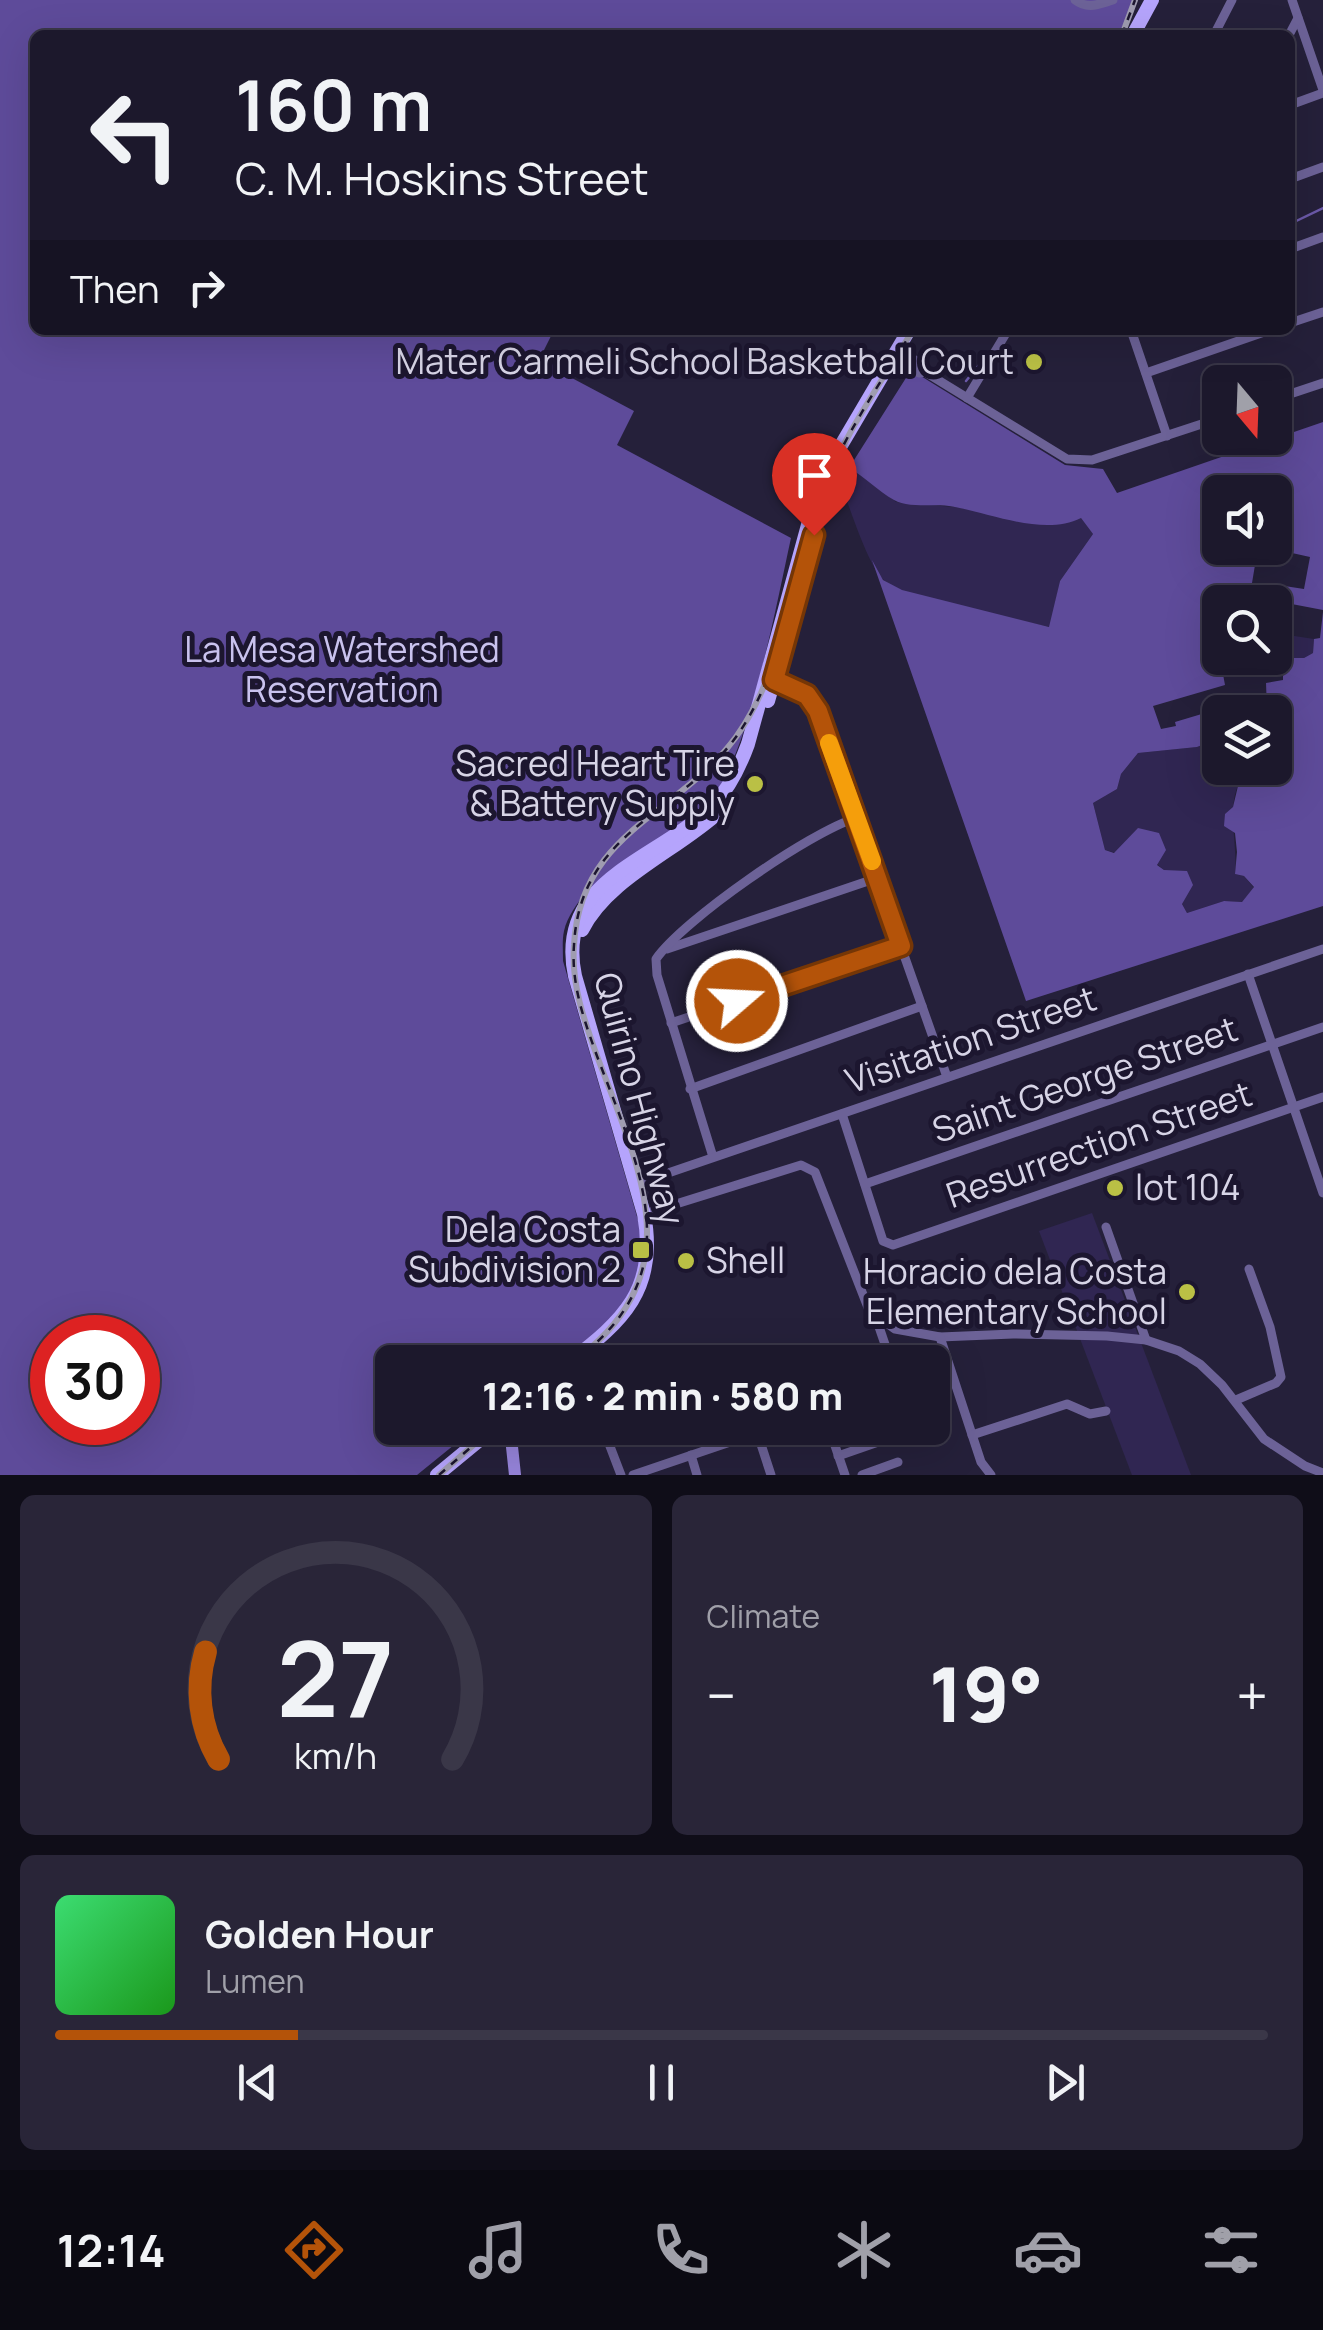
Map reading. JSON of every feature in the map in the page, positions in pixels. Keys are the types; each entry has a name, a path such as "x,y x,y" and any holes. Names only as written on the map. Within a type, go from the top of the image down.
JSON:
{"main road":[{"path":"1126,30 1141,0"},
{"path":"1137,30 1152,0"},
{"name":"Quirino Highway","path":"594,1345 618,1324 637,1292 647,1257 648,1214 576,976 572,960 574,930 592,894 698,818 725,790 742,762 769,679 823,479 907,335"},
{"name":"Quirino Highway","path":"899,354 916,335"},
{"path":"425,1475 459,1445"},
{"path":"437,1475 473,1445"}],"street":[{"path":"1076,0 1094,6 1113,0"},
{"path":"1217,30 1232,0"},
{"path":"1292,0 1323,92 1295,103"},
{"path":"1292,30 1298,18"},
{"path":"1295,177 1323,167"},
{"path":"1295,247 1323,237"},
{"path":"1295,321 1323,312"},
{"path":"967,398 1005,335"},
{"path":"1133,335 1167,436"},
{"path":"1146,373 1256,335"},
{"path":"899,354 919,373 926,372 1068,459 1092,460 1202,424"},
{"path":"1292,393 1323,383"},
{"path":"769,679 802,692 815,706 948,1077"},
{"path":"714,1158 655,966 662,951 688,926 804,842 856,818"},
{"path":"662,951 878,878"},
{"path":"671,1023 901,946"},
{"name":"Visitation Street","path":"640,1183 1323,948"},
{"path":"1248,974 1320,1174 1323,1193"},
{"path":"690,1089 922,1006"},
{"name":"Saint George Street","path":"865,1184 1323,1027"},
{"name":"Resurrection Street","path":"865,1184 883,1241 893,1246 1323,1097"},
{"path":"842,1114 865,1184"},
{"path":"648,1214 801,1166 809,1167 815,1172 885,1345"},
{"path":"1106,1227 1146,1340"},
{"path":"1236,1400 1281,1378 1269,1326 1249,1269"},
{"path":"876,1316 895,1328 940,1337 1020,1334 1146,1340 1191,1357 1236,1400 1264,1439 1304,1466 1323,1473"},
{"path":"940,1337 981,1462 991,1475"},
{"path":"972,1435 1067,1404 1090,1414 1106,1411"},
{"path":"512,1445 515,1475"},
{"path":"610,1445 621,1475"},
{"path":"640,1474 719,1445"},
{"path":"761,1445 771,1475"},
{"path":"834,1445 845,1475"},
{"path":"838,1456 870,1445"},
{"path":"690,1455 697,1475"},
{"path":"862,1475 898,1462"}],"shaded area":[{"path":"849,468 896,502 1081,518 1093,534 1060,581 1050,627 939,603 885,581 865,549 840,483"},
{"path":"1292,636 1314,639 1313,653 1292,658"},
{"path":"1202,745 1202,785 1239,785 1233,817 1235,874 1244,876 1254,888 1242,902 1224,901 1187,913 1157,864 1105,850 1093,803 1117,789 1121,774 1138,753"},
{"path":"1092,1213 1191,1475 1132,1475 1039,1231"}],"green space":[{"name":"La Mesa Watershed Reservation","path":"0,0 1136,0 1121,30 30,30 30,335 552,335 544,350 555,369 634,411 617,445 791,538 760,676 724,780 693,815 588,892 573,910 564,931 563,961 640,1227 641,1251 633,1290 612,1321 584,1345 375,1345 375,1445 454,1445 417,1475 0,1475"},
{"path":"911,370 1065,465 1103,469 1117,493 1227,455 1292,455 1292,433 1323,422 1323,610 1292,604 1292,587 1304,589 1310,557 1292,553 1292,475 1202,475 1202,565 1255,565 1252,585 1202,585 1202,675 1223,675 1225,685 1153,706 1161,729 1202,714 1202,745 1138,753 1121,774 1117,789 1093,803 1105,850 1114,853 1138,828 1159,833 1166,850 1157,865 1164,870 1187,871 1193,885 1182,904 1187,913 1224,901 1242,902 1254,887 1244,876 1235,874 1235,833 1224,826 1225,814 1233,807 1239,785 1292,785 1292,695 1266,695 1266,683 1292,675 1292,658 1313,653 1314,639 1320,638 1323,612 1323,906 1026,1001 872,560 883,580 902,590 1049,627 1060,581 1093,534 1081,518 1050,525 1033,524 949,506 913,505 888,496 849,468"}],"waterway":[{"path":"1295,222 1323,208"},
{"path":"966,381 987,355"}],"railway":[{"path":"1124,30 1135,0"},
{"path":"592,1345 611,1328 634,1293 645,1256 646,1219 640,1180 577,988 574,945 580,907 594,875 613,850 713,764 752,711 776,653 827,479 910,335"},
{"path":"439,1475 473,1445"}],"slow traffic":[{"path":"829,743 872,861"}],"place":[{"name":"Mater Carmeli School Basketball Court","path":"1034,362"},
{"name":"Sacred Heart Tire & Battery Supply","path":"755,784"},
{"name":"lot 104","path":"1115,1188"},
{"name":"Dela Costa Subdivision 2","path":"641,1250"},
{"name":"Shell","path":"686,1261"},
{"name":"Horacio dela Costa Elementary School","path":"1187,1292"}],"route":[{"path":"737,1001 901,946 818,711 807,695 774,680 814,535"}]}
